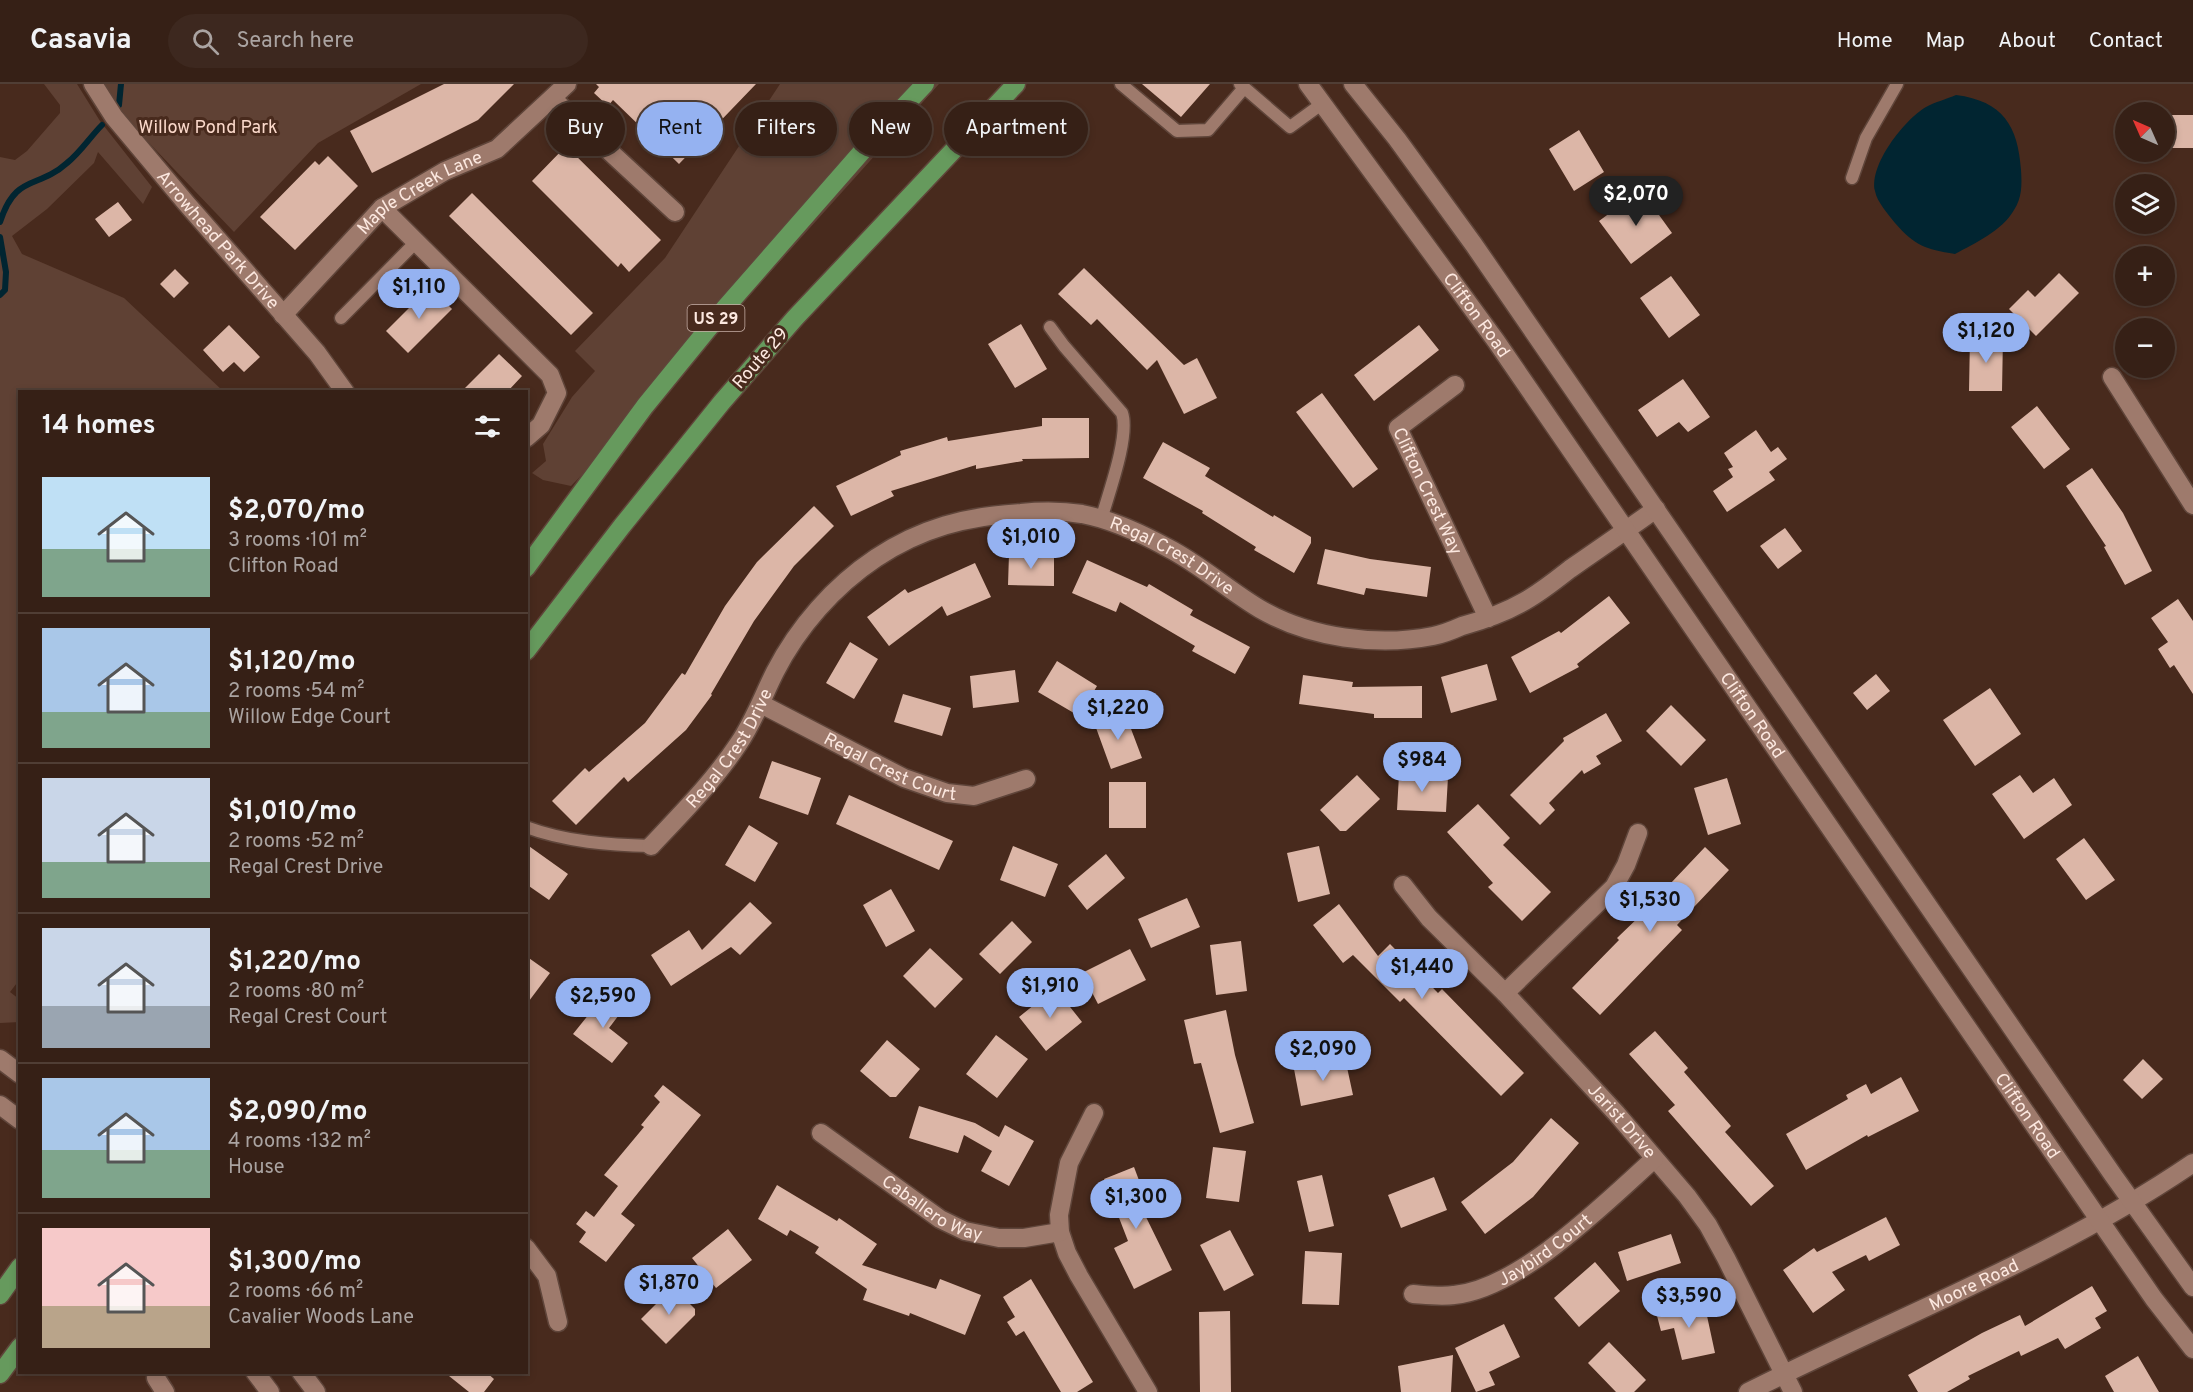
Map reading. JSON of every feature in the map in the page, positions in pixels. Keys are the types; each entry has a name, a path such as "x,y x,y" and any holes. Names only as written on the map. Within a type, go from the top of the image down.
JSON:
{"main road":[{"name":"US 29","path":"528,565 645,406 725,308 873,139 925,84"},
{"name":"Route 29","path":"528,648 622,526 722,402 795,318 1016,84"},
{"path":"0,1295 18,1270"},
{"path":"0,1374 18,1350"}],"street":[{"name":"Arrowhead Park Drive","path":"93,84 120,125 317,353 344,390"},
{"name":"Maple Creek Lane","path":"283,315 382,208 445,171 497,149 567,84"},
{"name":"Clifton Road","path":"1308,84 1496,340 2100,1221 2154,1299 2193,1349"},
{"name":"Clifton Road","path":"1353,84 1397,139 1474,244 2132,1202 2193,1287"},
{"path":"553,99 675,212"},
{"path":"382,208 550,375 557,393 541,425 528,436"},
{"path":"2112,377 2193,505"},
{"name":"Clifton Crest Way","path":"1455,385 1398,428 1488,618"},
{"name":"Regal Crest Drive","path":"651,846 705,788 740,742 794,638 819,608 844,582 877,558 912,538 950,522 992,514 1043,511 1083,514 1137,532 1167,547 1193,561 1231,590 1264,611 1306,629 1381,641 1434,636 1488,618 1525,601 1656,510"},
{"name":"Regal Crest Court","path":"761,704 904,778 947,793 974,796 1026,779"},
{"path":"1505,993 1614,887 1626,865 1638,833"},
{"name":"Jarist Drive","path":"1403,885 1429,918 1505,993 1616,1113 1687,1196 1708,1225 1793,1392"},
{"path":"0,1059 18,1072"},
{"path":"0,1105 18,1118"},
{"path":"1094,1113 1069,1163 1059,1215 1060,1232 1067,1253 1079,1276 1148,1392"},
{"name":"Caballero Way","path":"821,1133 940,1219 966,1232 999,1238 1024,1238 1060,1232"},
{"name":"Jaybird Court","path":"1413,1294 1456,1295 1480,1289 1506,1278 1572,1233 1654,1159"},
{"name":"Moore Road","path":"1748,1392 2048,1248 2100,1221 2193,1163"},
{"path":"528,1251 547,1276 558,1322"},
{"path":"256,1374 270,1392"},
{"path":"303,1374 316,1392"}],"lane":[{"path":"1121,84 1177,131 1208,130 1242,86 1290,127 1323,103"},
{"path":"1852,178 1866,138 1897,84"},
{"path":"341,318 416,242"},
{"path":"1050,327 1122,412 1124,418 1124,434 1101,520"},
{"path":"528,828 555,836 595,843 651,846"}],"green space":[{"path":"44,84 77,84 100,121 152,187 143,204 98,152 94,163 47,209 12,236 22,254 124,298 222,390 18,390 18,982 10,992 18,998 18,1022 0,1023 0,157 15,160 27,151 60,113 60,105"},
{"name":"Willow Pond Park","path":"103,84 421,84 318,143 234,232 132,125"},
{"path":"780,84 939,84 923,102 849,102 849,156 874,156 651,405 571,486 543,480 532,473 546,461 543,444 572,397 595,371 575,351 665,258 735,152 735,156 837,156 837,102 768,102"}],"water":[{"path":"1956,95 1986,103 2005,118 2012,129 2019,154 2021,191 2019,201 2003,224 1988,236 1955,254 1928,248 1909,237 1880,204 1875,191 1875,180 1883,156 1908,122 1926,107"}],"building":[{"path":"444,84 514,84 478,120 372,173 350,131"},
{"path":"596,84 756,84 739,102 735,102 735,106 723,118 723,102 637,102 637,123 625,112 625,102 613,100 604,102 594,93 599,87"},
{"path":"1142,84 1210,84 1181,117"},
{"path":"2175,115 2193,115 2193,148 2175,148"},
{"path":"1579,130 1604,172 1574,191 1549,149"},
{"path":"328,156 358,186 295,250 260,217 315,161 319,165"},
{"path":"556,156 576,156 661,240 629,272 621,263 618,267 532,181"},
{"path":"671,156 687,156 679,164"},
{"path":"1641,190 1672,233 1631,264 1599,221"},
{"path":"472,193 593,313 571,335 449,216"},
{"path":"118,202 132,220 109,237 95,219"},
{"path":"1084,268 1184,365 1197,358 1217,398 1184,414 1157,360 1147,370 1097,319 1091,325 1058,294"},
{"path":"175,269 189,283 174,298 160,284"},
{"path":"2059,273 2079,293 2036,336 2009,309 2028,290 2035,297"},
{"path":"1671,276 1700,315 1669,338 1640,298"},
{"path":"430,287 452,309 408,353 386,331"},
{"path":"1021,324 1047,369 1015,388 988,344"},
{"path":"229,325 260,357 244,372 234,362 223,372 203,350"},
{"path":"1419,325 1439,350 1374,401 1354,375"},
{"path":"1970,337 2003,337 2002,391 1969,391"},
{"path":"499,354 522,376 509,390 463,390"},
{"path":"1683,379 1710,417 1688,432 1679,422 1657,437 1638,410"},
{"path":"1322,393 1378,469 1353,488 1296,412"},
{"path":"2037,406 2070,449 2044,469 2011,427"},
{"path":"1042,418 1089,418 1089,458 1022,459 1023,461 976,469 976,465 891,491 894,496 851,516 836,486 901,455 900,451 947,437 948,441 1042,426"},
{"path":"1756,430 1771,452 1778,447 1787,459 1769,472 1775,480 1727,512 1713,491 1733,477 1728,469 1733,467 1724,453"},
{"path":"1163,442 1210,468 1205,476 1311,537 1311,543 1294,573 1254,550 1256,547 1202,513 1203,511 1143,478"},
{"path":"2092,468 2123,513 2152,571 2125,585 2104,547 2106,546 2066,486"},
{"path":"814,506 834,526 794,566 754,621 712,695 686,730 628,782 624,777 576,825 552,801 585,768 589,772 645,723 682,673 685,675 725,606 757,562"},
{"path":"1785,528 1802,551 1778,569 1760,546"},
{"path":"1325,549 1370,559 1431,567 1427,597 1366,588 1364,595 1317,584"},
{"path":"1009,554 1054,554 1054,586 1008,585"},
{"path":"1087,560 1147,587 1149,584 1193,610 1190,615 1250,647 1235,674 1192,651 1195,646 1120,602 1116,612 1072,593"},
{"path":"975,563 991,597 947,616 942,606 889,646 867,617 905,589 908,593"},
{"path":"1609,596 1630,623 1577,664 1579,667 1530,693 1511,657 1559,631 1561,633"},
{"path":"2178,599 2193,621 2193,694 2174,665 2170,668 2158,649 2168,642 2151,618"},
{"path":"850,642 878,659 854,699 826,683"},
{"path":"1057,661 1097,686 1079,716 1038,692"},
{"path":"1487,664 1497,700 1451,713 1441,677"},
{"path":"1015,670 1019,702 973,708 970,676"},
{"path":"1876,674 1890,691 1867,710 1853,693"},
{"path":"1303,675 1353,682 1352,687 1422,686 1422,718 1374,718 1374,714 1299,704"},
{"path":"1990,688 2021,734 1975,766 1943,720"},
{"path":"903,694 951,708 942,736 894,722"},
{"path":"1671,705 1706,740 1681,766 1646,731"},
{"path":"1125,713 1142,758 1111,769 1095,725"},
{"path":"1606,713 1622,741 1596,756 1601,764 1584,774 1582,770 1549,803 1555,810 1540,825 1510,795 1564,741 1563,738"},
{"path":"772,761 821,778 808,815 759,798"},
{"path":"1357,775 1380,799 1346,831 1340,831 1320,810"},
{"path":"1399,775 1448,777 1446,812 1397,810"},
{"path":"2020,775 2033,793 2054,778 2072,805 2024,839 1992,794"},
{"path":"1727,778 1741,824 1708,835 1694,788"},
{"path":"1109,782 1146,782 1146,828 1109,828"},
{"path":"849,795 953,841 939,870 836,824"},
{"path":"1478,804 1510,838 1503,845 1551,892 1522,921 1488,887 1493,883 1447,832"},
{"path":"749,825 778,843 755,882 725,865"},
{"path":"2084,838 2115,880 2086,900 2056,859"},
{"path":"528,845 568,874 549,900 528,885"},
{"path":"1013,846 1058,864 1045,897 1000,880"},
{"path":"1319,846 1330,894 1298,902 1287,853"},
{"path":"1705,847 1729,870 1677,925 1682,930 1600,1015 1572,988 1619,940 1617,938 1671,886 1670,884"},
{"path":"1106,854 1125,878 1087,910 1068,886"},
{"path":"891,889 915,931 886,947 863,905"},
{"path":"1187,898 1200,927 1151,948 1138,919"},
{"path":"750,902 772,923 740,955 731,947 671,986 651,955 689,930 702,950"},
{"path":"1339,904 1378,956 1390,944 1438,993 1442,989 1524,1073 1501,1096 1404,998 1400,1002 1353,955 1343,963 1313,925"},
{"path":"1012,921 1032,942 1000,974 979,954"},
{"path":"1241,941 1247,991 1216,995 1210,945"},
{"path":"930,948 963,979 935,1008 903,976"},
{"path":"1130,949 1146,980 1098,1004 1082,973"},
{"path":"528,957 550,973 528,1002"},
{"path":"1055,988 1082,1022 1046,1051 1019,1017"},
{"path":"606,993 625,1007 609,1028 628,1043 612,1063 573,1034"},
{"path":"1226,1010 1235,1055 1254,1123 1220,1133 1201,1063 1194,1064 1184,1020"},
{"path":"1655,1031 1688,1068 1684,1072 1731,1126 1725,1132 1774,1186 1751,1206 1668,1111 1675,1105 1629,1054"},
{"path":"996,1035 1028,1059 997,1098 966,1074"},
{"path":"887,1040 920,1069 896,1097 890,1097 860,1071"},
{"path":"1345,1058 1353,1095 1301,1106 1294,1069"},
{"path":"2143,1059 2163,1079 2142,1099 2123,1080"},
{"path":"1901,1077 1919,1111 1868,1137 1867,1135 1806,1170 1786,1134 1848,1099 1846,1095 1866,1084 1871,1094"},
{"path":"663,1085 701,1115 621,1214 635,1225 606,1262 579,1242 586,1232 576,1224 586,1211 594,1217 618,1186 604,1175 644,1127 641,1125 660,1102 654,1096"},
{"path":"919,1106 975,1123 999,1137 1005,1125 1034,1141 1009,1186 981,1171 992,1151 964,1135 958,1153 909,1138"},
{"path":"1551,1118 1579,1143 1533,1197 1485,1234 1461,1202 1513,1162"},
{"path":"1213,1147 1246,1151 1239,1202 1206,1198"},
{"path":"1134,1167 1152,1215 1146,1217 1172,1270 1134,1289 1114,1248 1128,1241 1104,1179"},
{"path":"1322,1175 1334,1226 1309,1232 1297,1181"},
{"path":"1434,1177 1447,1210 1401,1228 1388,1195"},
{"path":"777,1185 837,1221 839,1218 877,1244 862,1265 936,1289 940,1279 981,1295 965,1335 910,1313 909,1316 863,1300 867,1289 815,1253 819,1247 790,1230 787,1236 758,1219"},
{"path":"1886,1217 1900,1245 1869,1261 1866,1255 1832,1272 1845,1290 1813,1313 1783,1270 1814,1248 1817,1252"},
{"path":"728,1229 752,1260 716,1288 692,1258"},
{"path":"1230,1230 1254,1275 1224,1291 1200,1245"},
{"path":"1671,1234 1681,1263 1627,1281 1618,1252"},
{"path":"1305,1251 1342,1253 1339,1305 1302,1304"},
{"path":"1595,1262 1620,1291 1579,1327 1554,1298"},
{"path":"1031,1279 1093,1382 1077,1392 1061,1392 1024,1331 1016,1336 1007,1322 1015,1317 1003,1297"},
{"path":"2092,1286 2107,1311 2095,1318 2101,1328 2065,1349 2058,1338 2021,1356 2019,1351 1968,1376 1970,1379 1947,1392 1918,1392 1908,1375 1982,1333 2020,1315 2025,1326"},
{"path":"673,1287 695,1309 695,1315 666,1344 641,1319"},
{"path":"1704,1302 1715,1353 1682,1360 1674,1328 1661,1331 1656,1312"},
{"path":"1230,1311 1231,1392 1200,1392 1199,1312"},
{"path":"1504,1324 1520,1357 1489,1372 1495,1385 1476,1392 1455,1348"},
{"path":"1609,1342 1646,1380 1634,1392 1616,1392 1588,1363"},
{"path":"1453,1355 1451,1392 1401,1392 1398,1366"},
{"path":"2138,1356 2159,1392 2114,1392 2105,1376"},
{"path":"446,1374 488,1374 494,1379 484,1392 469,1392"}],"waterway":[{"path":"119,105 121,84"},
{"path":"0,222 6,207 20,189 46,177 67,163 102,125"},
{"path":"0,237 6,272 5,290 0,295"}]}
